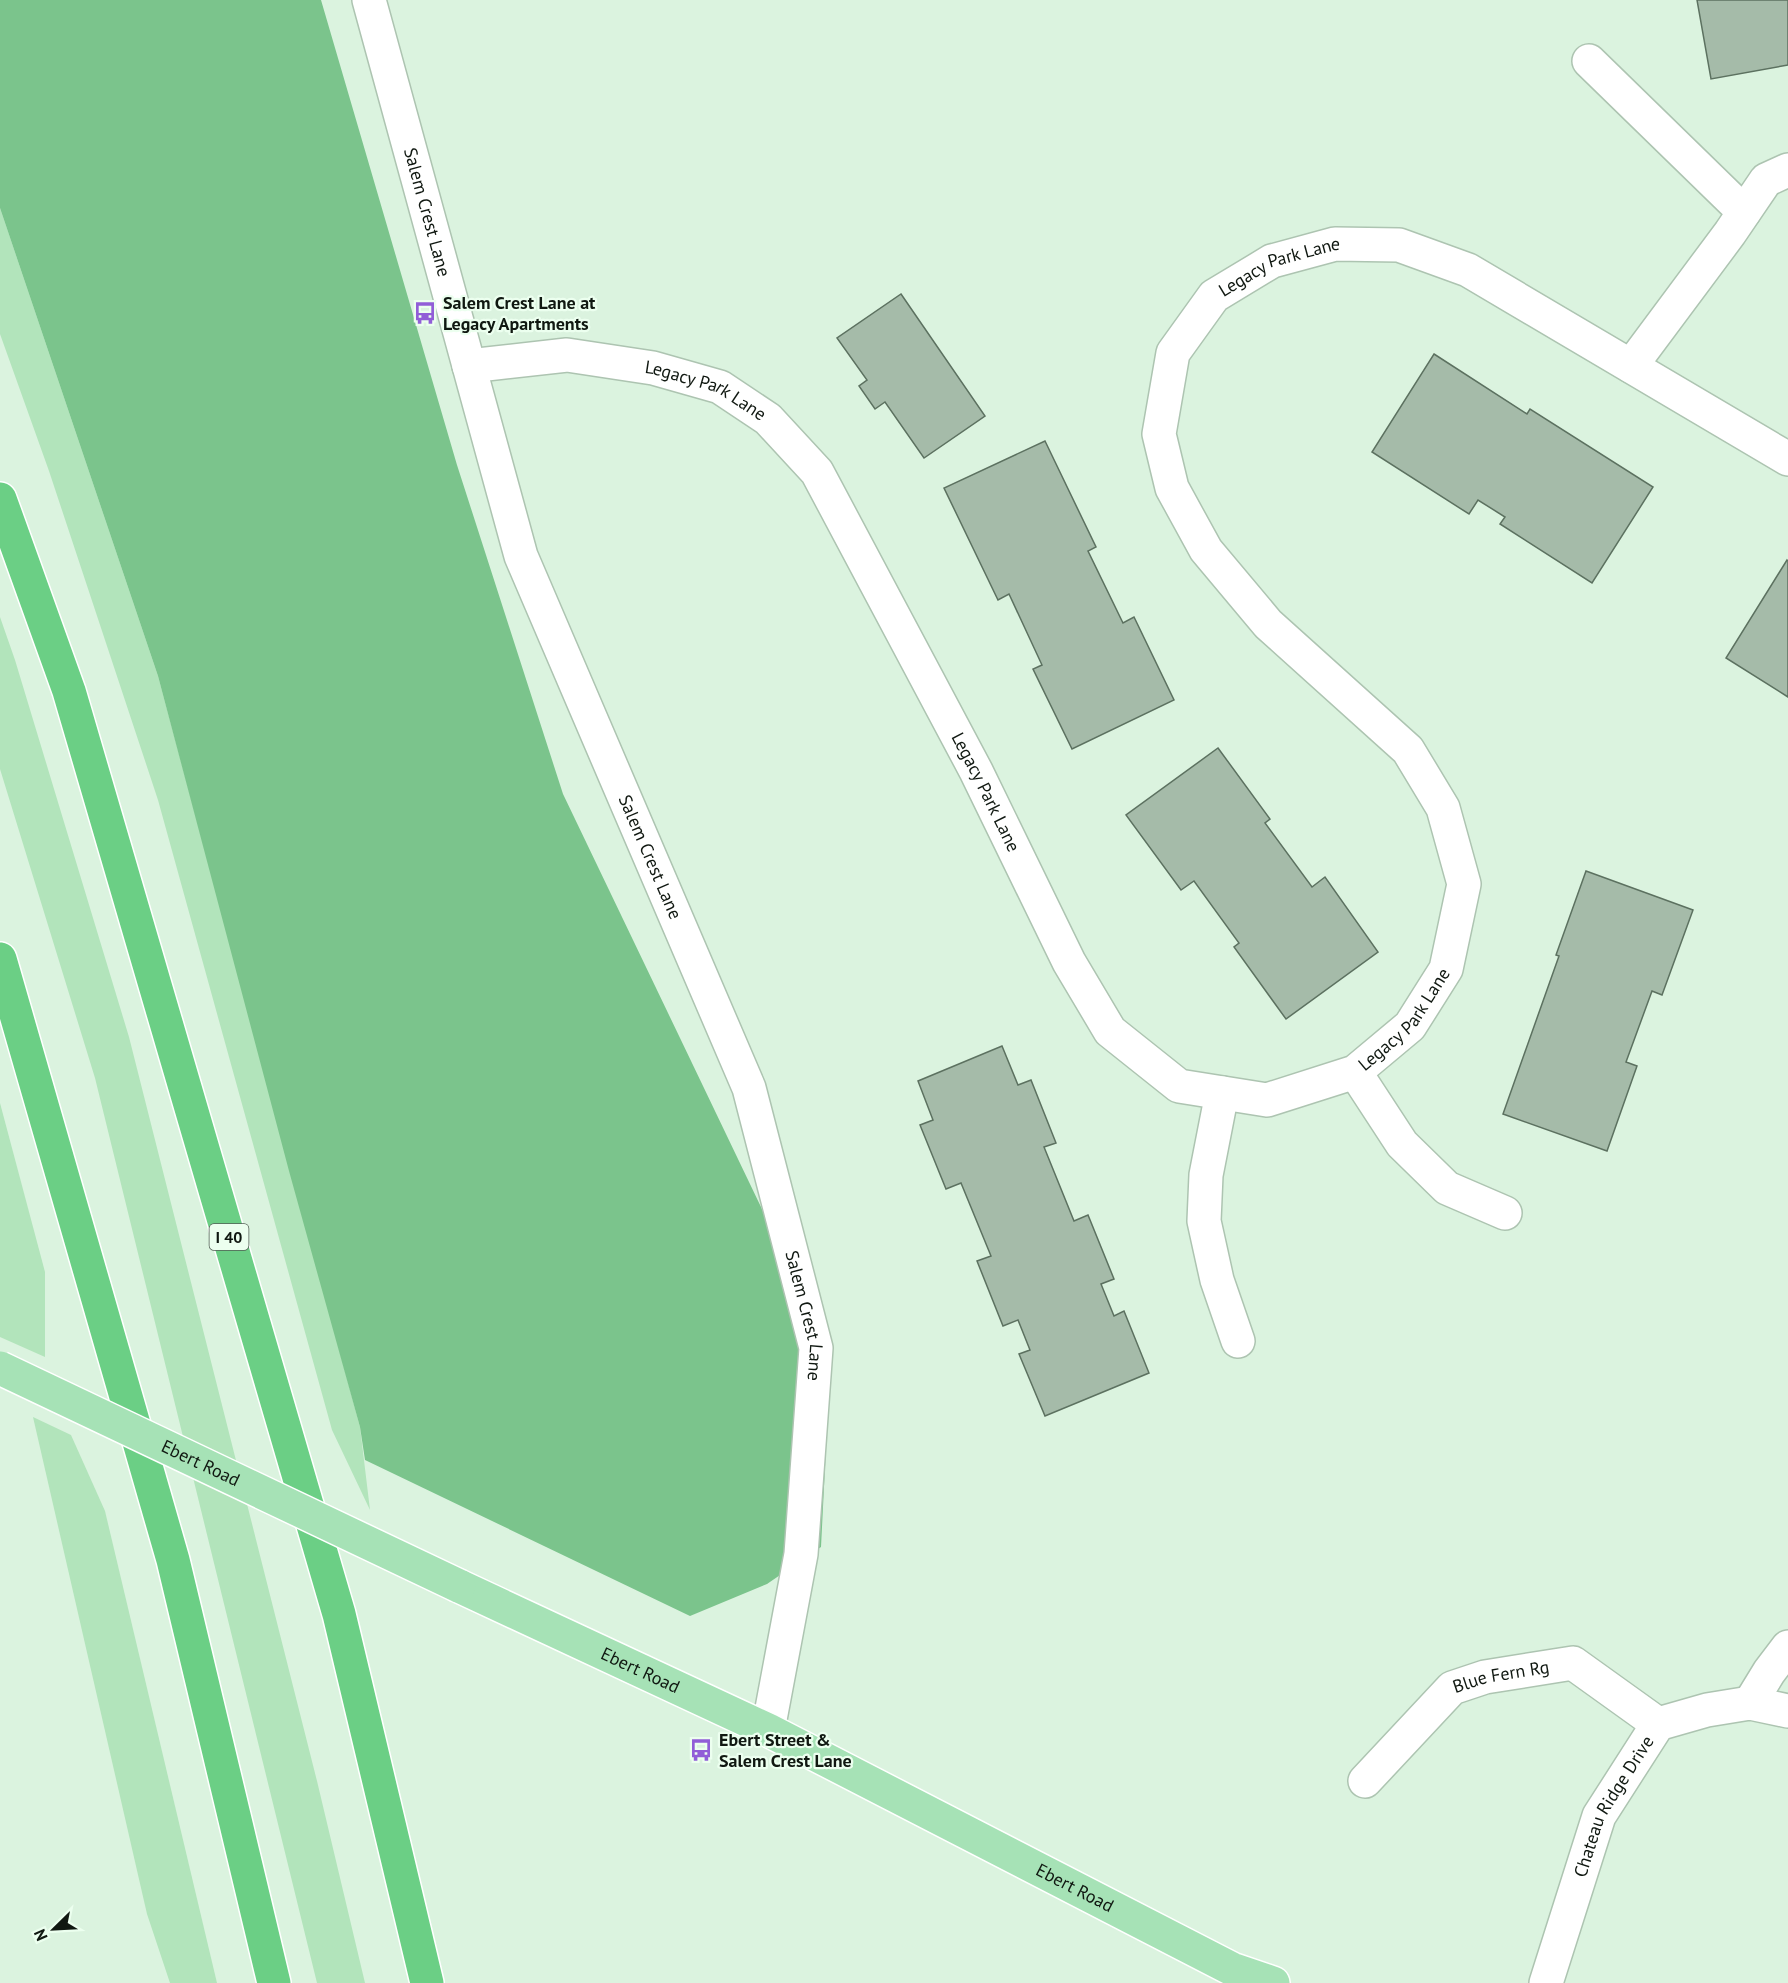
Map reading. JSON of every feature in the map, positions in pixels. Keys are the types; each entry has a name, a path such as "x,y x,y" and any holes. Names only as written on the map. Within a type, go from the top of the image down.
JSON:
{"highway":[{"name":"I 40","path":"0,499 69,691 339,1614 427,1983"},
{"path":"0,959 173,1560 274,1983"}],"main road":[{"name":"Ebert Road","path":"0,1368 768,1730 1232,1969 1274,1983"}],"street":[{"name":"Salem Crest Lane","path":"369,0 521,556 749,1088 816,1348 801,1554 768,1730"},
{"path":"1589,61 1744,212"},
{"path":"1631,366 1766,180 1788,170"},
{"name":"Legacy Park Lane","path":"469,366 567,354 653,368 720,387 768,419 817,472 976,771 1069,962 1110,1031 1179,1086 1268,1100 1355,1072 1410,1026 1446,969 1464,884 1443,808 1408,750 1268,624 1206,550 1172,488 1159,434 1173,353 1214,296 1272,261 1335,244 1399,245 1468,270 1788,459"},
{"path":"1355,1072 1402,1144 1447,1188 1505,1213"},
{"path":"1222,1093 1206,1175 1204,1221 1217,1280 1238,1341"},
{"path":"1750,1703 1768,1672 1788,1647"},
{"name":"Blue Fern Rg","path":"1365,1781 1452,1688 1485,1677 1573,1663 1658,1724"},
{"name":"Chateau Ridge Drive","path":"1546,1983 1599,1816 1658,1724 1707,1710 1750,1703 1788,1711"}],"green space":[{"path":"0,0 321,0 457,465 563,794 774,1234 827,1427 821,1547 767,1584 690,1616 365,1460 360,1427 289,1171 158,676 0,208"},
{"path":"0,208 158,676 360,1427 370,1510 332,1430 158,800 49,471 0,334"},
{"path":"0,617 129,1037 317,1781 365,1983 317,1983 95,1078 0,769"},
{"path":"0,1103 45,1272 45,1357 0,1337"},
{"path":"33,1417 71,1435 105,1511 217,1983 170,1983 147,1914"}],"building":[{"path":"1697,0 1788,0 1788,65 1711,79"},
{"path":"901,294 985,416 924,458 885,402 875,409 859,386 867,380 837,338"},
{"path":"1434,354 1527,414 1530,409 1653,487 1592,583 1500,524 1505,517 1478,500 1469,514 1372,452"},
{"path":"1045,441 1096,547 1088,551 1123,623 1134,617 1174,700 1072,749 1033,669 1042,665 1009,594 998,600 944,488"},
{"path":"1788,561 1788,697 1726,658"},
{"path":"1218,748 1270,819 1265,823 1312,887 1325,877 1378,952 1286,1019 1234,947 1239,943 1194,881 1181,890 1126,815"},
{"path":"1586,871 1693,910 1662,995 1652,991 1626,1062 1637,1066 1607,1151 1503,1114 1559,956 1556,955"},
{"path":"1002,1046 1018,1085 1031,1080 1056,1143 1044,1147 1074,1221 1088,1215 1114,1279 1101,1284 1114,1316 1124,1311 1149,1373 1045,1416 1019,1354 1030,1350 1018,1320 1003,1326 977,1261 991,1256 961,1183 946,1189 920,1125 933,1120 918,1081"}],"place":[{"name":"Salem Crest Lane at Legacy Apartments","path":"425,313"},
{"name":"Ebert Street & Salem Crest Lane","path":"701,1750"}]}
